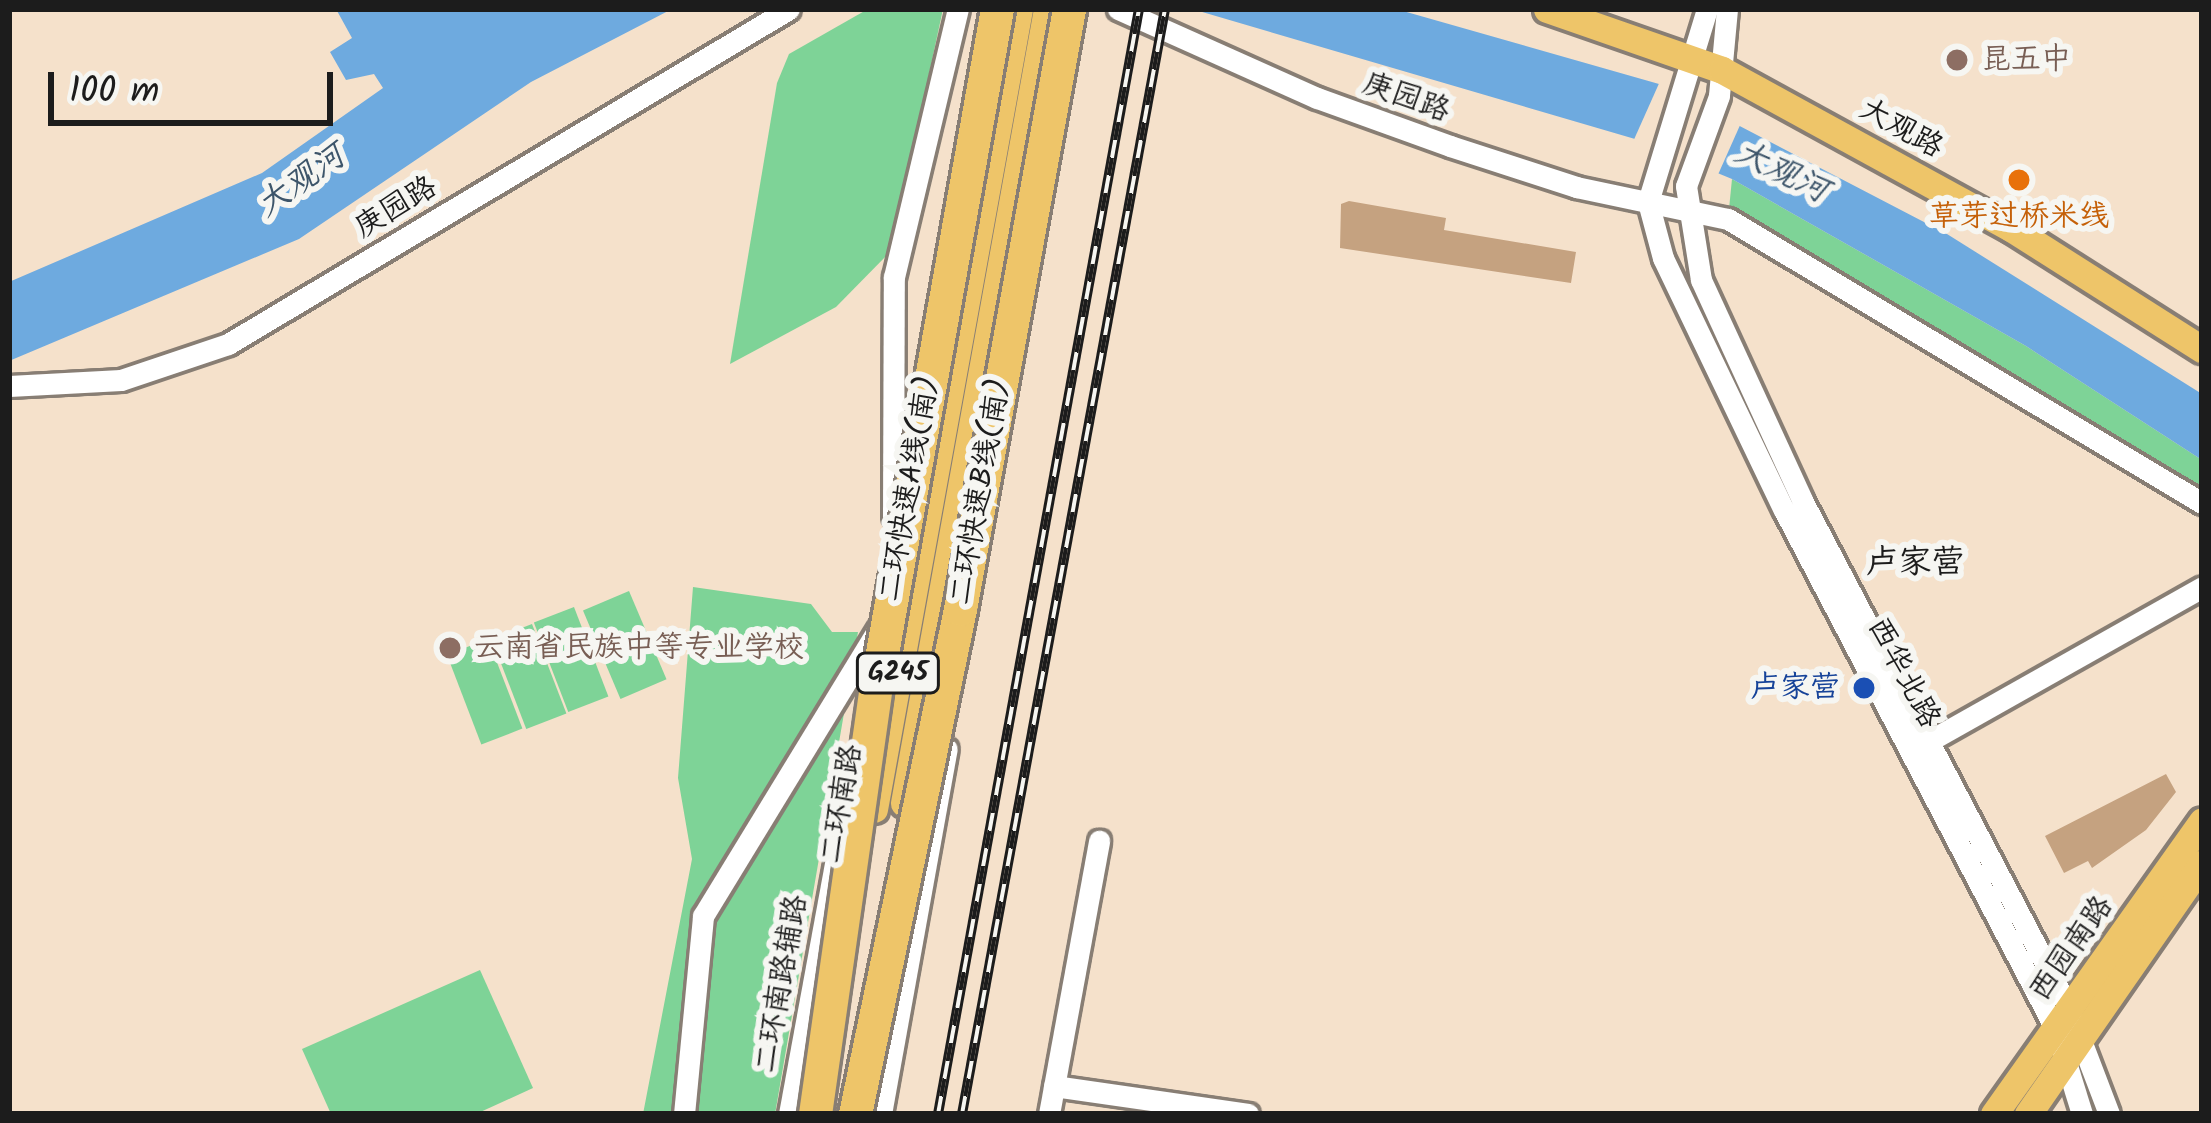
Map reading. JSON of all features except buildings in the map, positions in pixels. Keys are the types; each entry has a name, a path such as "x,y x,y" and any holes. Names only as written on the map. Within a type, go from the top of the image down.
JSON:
{"highway":[{"name":"二环快速B线(南)","path":"852,1114 956,629 1069,9"},
{"name":"二环快速A线(南)","path":"818,1114 883,640 1024,17"}],"main road":[{"name":"大观路","path":"1547,9 1710,63 2011,228 2202,349"},
{"name":"二环南路","path":"852,1114 1024,17"},
{"name":"二环南路","path":"818,1114 992,235"},
{"name":"西园南路","path":"2028,1114 2065,1060 2068,1024 2202,821"},
{"name":"西园南路","path":"1994,1114 2202,864"}],"street":[{"name":"庚园路","path":"9,386 121,380 228,344 789,9"},
{"path":"889,569 894,278 958,9"},
{"name":"庚园路","path":"1118,9 1339,106 1555,180 1685,206 1762,236 2202,503"},
{"path":"1706,9 1710,63"},
{"path":"1648,202 1657,154 1685,90 1710,63 1727,9"},
{"name":"西华北路","path":"1710,63 1714,106 1691,168 1685,206 1701,280 1743,377 1931,740 2109,1114"},
{"name":"西华北路","path":"1648,202 1695,329 2068,1024"},
{"path":"881,1114 982,551 992,235"},
{"name":"二环南路辅路","path":"789,1114 889,569 992,235"},
{"path":"1931,740 2202,586"},
{"path":"684,1114 703,916 878,629"},
{"path":"1048,1114 1099,841"},
{"path":"2065,1060 2082,1114"},
{"path":"1054,1086 1248,1114"}],"green space":[{"path":"868,9 943,9 891,251 836,307 730,364 777,83 789,54"},
{"path":"1732,179 2026,346 2202,460 2202,512 1728,219"},
{"path":"693,587 811,604 832,632 858,632 775,1114 643,1114 692,859 678,778"},
{"path":"629,591 667,679 620,699 583,611"},
{"path":"574,607 608,697 568,712 534,622"},
{"path":"532,624 566,714 526,729 492,639"},
{"path":"488,639 522,729 481,744 447,655"},
{"path":"480,970 533,1088 476,1114 331,1114 302,1049"}],"water":[{"name":"大观河","path":"336,9 672,9 531,82 299,239 9,361 9,282 262,173 383,88 374,74 346,80 330,52 352,38"},
{"name":"大观河","path":"1192,9 1396,9 1659,84 1947,234 2202,394 2202,460 2026,346 1732,179 1635,139"}],"pier":[{"path":"1661,79 1744,116 1715,181 1632,144"}],"railway":[{"path":"938,1114 1139,9"},
{"path":"962,1114 1165,9"}],"place":[{"name":"昆五中","path":"1957,60"},
{"name":"草芽过桥米线","path":"2019,180"},
{"name":"云南省民族中等专业学校","path":"450,648"},
{"name":"卢家营","path":"1864,688"}],"district":[{"name":"卢家营","path":"1915,564"}]}
